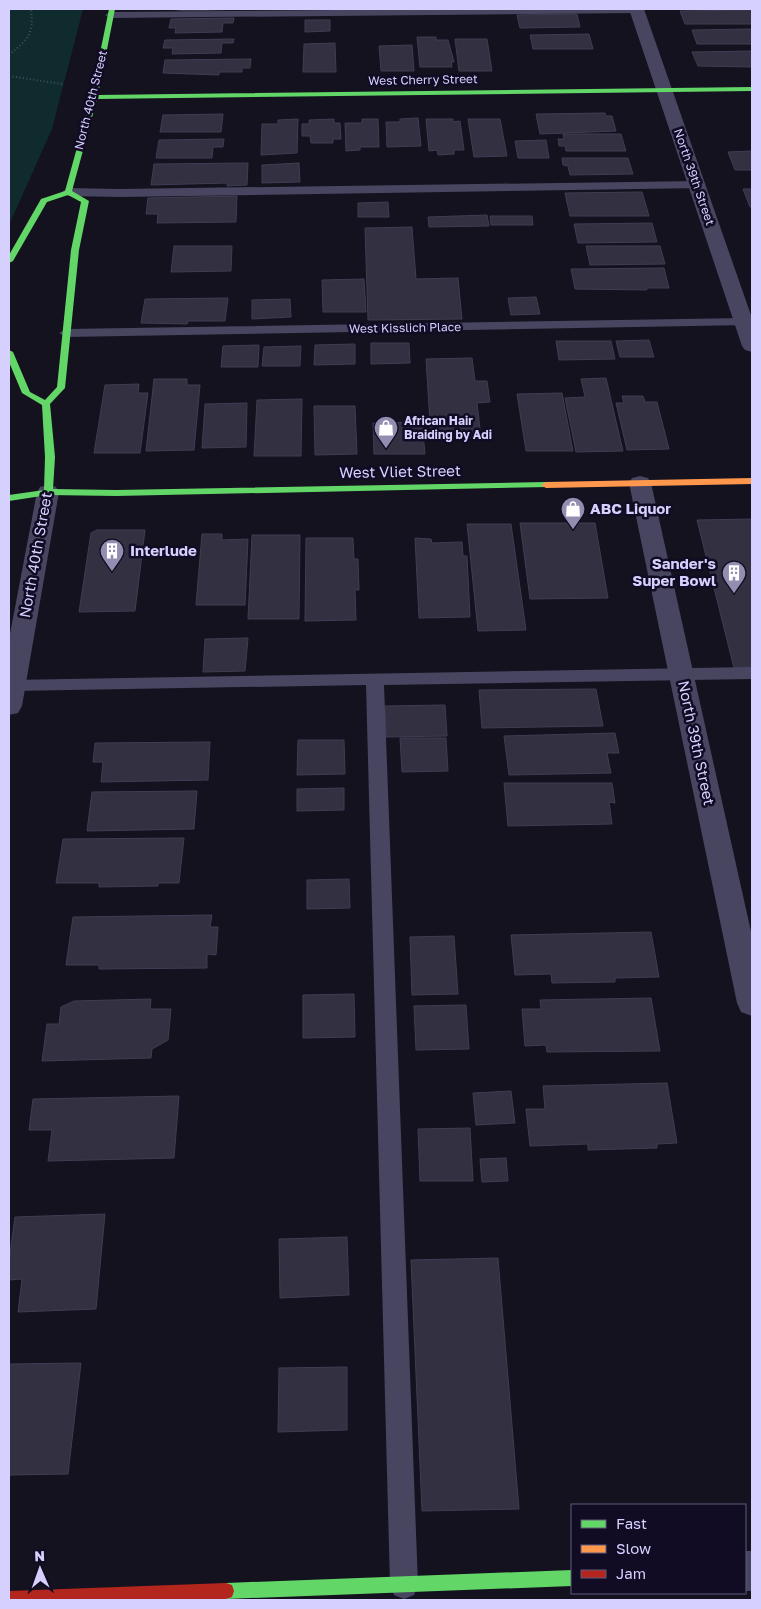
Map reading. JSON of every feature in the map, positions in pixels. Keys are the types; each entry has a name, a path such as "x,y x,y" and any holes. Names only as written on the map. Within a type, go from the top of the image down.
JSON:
{"street":[{"name":"North 39th Street","path":"636,9 748,326 752,346"},
{"name":"North 40th Street","path":"68,192 94,97 111,12"},
{"name":"West Cherry Street","path":"94,97 752,89"},
{"path":"9,261 44,201 68,192 85,201 75,250 60,388 46,404 26,393 9,352"},
{"name":"North 40th Street","path":"11,696 48,492 50,457 46,404"},
{"name":"West Vliet Street","path":"9,498 48,492 126,493 752,481"},
{"name":"North 39th Street","path":"640,483 752,1003"},
{"name":"West Vliet Street","path":"25,485 48,492"},
{"path":"9,1600 571,1578"}],"lane":[{"path":"111,12 636,9"},
{"path":"68,192 120,193 698,185"},
{"name":"West Kisslich Place","path":"66,333 748,326"},
{"path":"11,696 375,680 752,673"},
{"path":"375,680 404,1585"}],"path":[{"path":"9,55 32,34 31,9"},
{"path":"9,76 62,84"}],"green space":[{"path":"9,9 83,9 52,129 9,225"}],"building":[{"path":"169,9 245,9 187,11"},
{"path":"752,10 752,24 685,24 680,11"},
{"path":"577,14 580,27 520,28 517,15"},
{"path":"234,18 233,23 223,23 222,32 175,33 176,28 169,28 171,19"},
{"path":"305,20 330,20 330,31 305,32"},
{"path":"752,29 752,44 697,44 692,30"},
{"path":"589,34 593,49 533,49 530,35"},
{"path":"417,37 436,37 436,40 448,40 454,62 451,62 452,67 420,67"},
{"path":"234,39 233,43 222,43 221,53 172,54 173,48 163,48 165,40"},
{"path":"455,39 487,39 492,71 459,71"},
{"path":"335,43 336,72 303,72 304,44"},
{"path":"412,45 414,71 381,71 379,46"},
{"path":"752,51 752,67 698,66 692,52"},
{"path":"251,59 250,68 242,68 242,72 219,72 219,75 163,73 165,60"},
{"path":"605,113 606,116 612,116 616,131 540,134 536,114"},
{"path":"223,114 221,132 160,132 163,115"},
{"path":"418,118 421,146 387,147 386,122 400,122 400,119"},
{"path":"298,119 297,153 261,155 262,124 278,124 278,120"},
{"path":"334,119 334,123 340,123 341,139 333,139 333,143 311,143 310,136 302,136 302,124 309,124 309,120"},
{"path":"362,119 378,119 379,147 360,147 360,150 346,151 345,123 362,123"},
{"path":"426,119 453,119 453,122 460,121 464,150 454,150 454,154 438,155 437,150 429,151"},
{"path":"468,119 500,119 507,156 474,157"},
{"path":"563,134 621,134 626,151 566,151 565,146 559,146 558,139 564,139"},
{"path":"224,139 223,147 213,147 212,158 156,158 159,140"},
{"path":"546,140 549,158 518,158 515,141"},
{"path":"752,151 752,170 735,170 728,152"},
{"path":"562,158 628,158 633,174 570,175 568,166 563,165"},
{"path":"248,163 247,185 227,186 227,183 151,185 154,164"},
{"path":"299,163 300,182 262,183 262,165"},
{"path":"743,189 752,189 752,207 750,207"},
{"path":"642,192 649,216 570,216 565,193"},
{"path":"237,196 236,222 157,223 158,214 146,214 148,198"},
{"path":"388,202 389,217 358,217 358,203"},
{"path":"487,215 489,226 429,227 428,217"},
{"path":"490,216 532,216 533,225 491,225"},
{"path":"652,223 657,242 578,243 574,224"},
{"path":"412,227 416,279 458,278 462,319 368,320 365,228"},
{"path":"174,246 232,246 231,271 171,272"},
{"path":"586,246 660,246 665,264 590,265"},
{"path":"664,268 669,288 647,288 647,290 575,289 571,269"},
{"path":"364,279 366,312 323,312 322,280"},
{"path":"536,297 540,314 511,315 508,298"},
{"path":"228,298 225,321 188,321 187,324 141,323 145,299"},
{"path":"290,299 291,317 252,319 252,300"},
{"path":"649,340 654,357 620,357 616,341"},
{"path":"556,341 611,341 615,359 559,360"},
{"path":"371,343 409,343 410,363 371,364"},
{"path":"355,344 355,364 314,365 315,345"},
{"path":"259,345 258,367 221,367 223,346"},
{"path":"301,346 300,366 262,366 264,347"},
{"path":"472,358 475,381 487,381 490,402 477,403 481,438 431,438 426,359"},
{"path":"606,378 623,451 576,452 565,398 585,397 581,379"},
{"path":"154,379 187,379 187,385 200,385 194,450 146,451"},
{"path":"139,384 138,393 148,393 140,453 94,453 105,385"},
{"path":"562,393 573,451 526,451 517,394"},
{"path":"622,396 643,396 645,402 657,402 669,449 627,450 616,403 624,403"},
{"path":"302,399 301,456 254,456 257,400"},
{"path":"247,403 246,447 202,448 205,404"},
{"path":"314,406 355,406 357,454 315,455"},
{"path":"422,422 425,454 374,454 373,423"},
{"name":"Sander's Super Bowl","path":"752,519 752,667 734,668 697,520"},
{"path":"520,523 595,523 608,598 530,599"},
{"path":"467,524 511,524 526,630 478,631"},
{"name":"Interlude","path":"97,530 145,530 135,611 79,612 91,533"},
{"path":"202,534 222,534 222,540 248,539 245,605 196,605"},
{"path":"252,535 300,535 299,619 248,619"},
{"path":"306,538 353,538 354,559 358,559 359,590 355,590 356,620 305,621"},
{"path":"415,538 431,539 432,543 462,542 463,556 467,556 470,617 419,618"},
{"path":"248,638 245,671 203,672 205,639"},
{"path":"596,689 603,726 482,728 479,690"},
{"path":"445,705 447,736 386,737 385,706"},
{"path":"615,733 619,753 607,753 611,773 509,775 504,736"},
{"path":"400,738 446,738 448,771 402,772"},
{"path":"298,740 344,740 345,774 297,775"},
{"path":"210,742 208,780 101,782 103,762 93,762 95,743"},
{"path":"504,783 612,783 615,803 609,802 612,824 508,826"},
{"path":"344,788 344,810 297,811 297,789"},
{"path":"197,791 194,829 87,831 92,792"},
{"path":"184,838 179,883 158,883 158,886 99,887 99,883 56,883 63,839"},
{"path":"349,879 350,908 307,909 307,880"},
{"path":"212,915 210,927 218,927 216,955 207,954 207,968 99,969 99,965 66,965 73,917"},
{"path":"651,932 659,977 615,978 615,982 552,983 551,974 515,975 511,935"},
{"path":"454,936 458,994 412,995 410,937"},
{"path":"354,994 355,1037 303,1038 303,995"},
{"path":"651,998 660,1051 547,1052 546,1045 525,1046 522,1009 541,1009 540,1000"},
{"path":"151,999 150,1009 171,1009 168,1040 152,1049 151,1058 42,1061 47,1024 59,1024 61,1007 74,1001"},
{"path":"466,1005 469,1049 416,1050 414,1006"},
{"path":"667,1083 677,1143 657,1144 657,1148 588,1150 588,1144 530,1146 526,1109 545,1109 543,1086"},
{"path":"511,1091 515,1123 476,1125 473,1093"},
{"path":"179,1096 174,1158 48,1161 52,1130 29,1130 33,1099"},
{"path":"470,1128 473,1181 420,1181 418,1129"},
{"path":"506,1158 508,1181 482,1182 480,1159"},
{"path":"105,1214 96,1309 18,1312 22,1279 9,1280 9,1261 15,1217"},
{"path":"347,1237 349,1295 280,1298 279,1239"},
{"path":"498,1258 519,1509 422,1511 411,1260"},
{"path":"81,1363 68,1474 9,1475 9,1364"},
{"path":"347,1367 347,1430 278,1432 279,1368"}],"traffic: fast":[{"path":"68,192 94,97 112,9"},
{"path":"94,97 752,89"},
{"path":"9,261 44,201 68,192"},
{"path":"48,492 50,457 46,404 61,388 75,250 85,201 68,192"},
{"path":"9,352 26,393 46,404"},
{"path":"9,498 48,492 116,493 546,485"},
{"path":"226,1591 571,1578"}],"traffic: slow":[{"path":"546,485 752,481"}],"traffic: jam":[{"path":"9,1599 226,1591"}],"place":[{"name":"African Hair Braiding by Adi","path":"386,449"},
{"name":"ABC Liquor","path":"573,530"},
{"name":"Interlude","path":"112,572"},
{"name":"Sander's Super Bowl","path":"734,594"}]}
